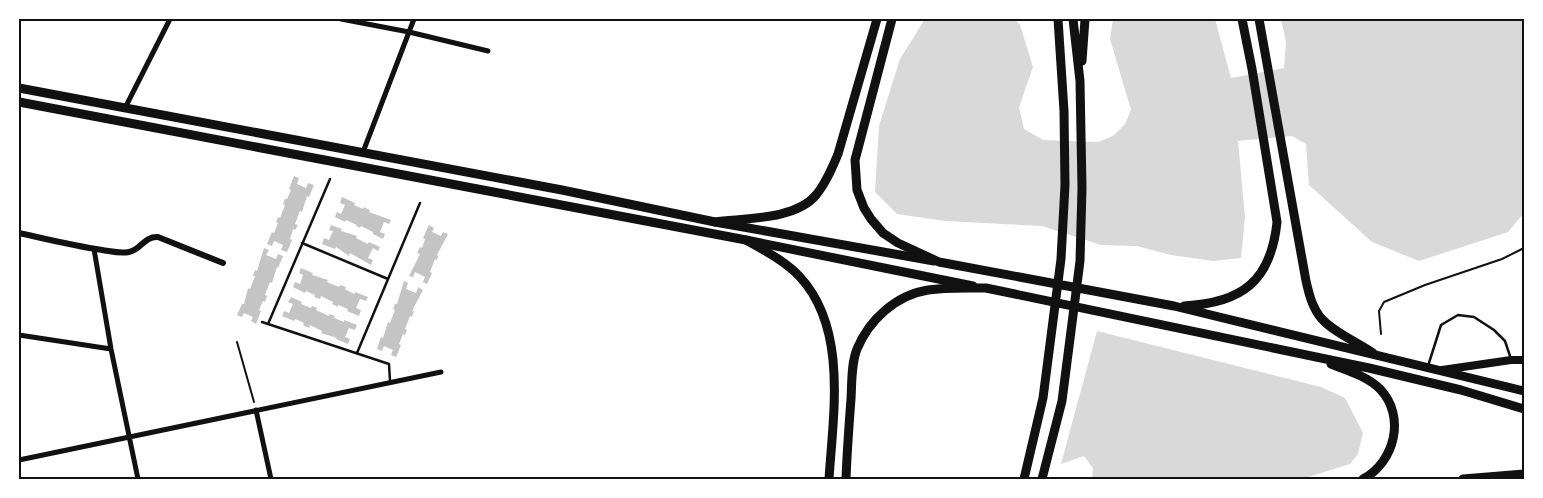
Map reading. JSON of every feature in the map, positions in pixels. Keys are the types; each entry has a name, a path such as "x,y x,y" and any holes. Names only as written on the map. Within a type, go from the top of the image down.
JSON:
{"main road":[{"path":"714,222 790,213 806,204 816,195 830,173 838,154 877,19"},
{"path":"892,19 855,160 857,190 864,208 883,232 898,242 939,262"},
{"path":"1052,19 1060,38"},
{"path":"1024,479 1043,398 1061,259 1065,185 1064,111 1058,19"},
{"path":"1042,479 1062,401 1080,261 1082,188 1081,112 1080,82 1073,19"},
{"path":"1080,82 1085,19"},
{"path":"1174,306 1206,305 1242,292 1259,277 1270,258 1276,241 1277,222 1242,19"},
{"path":"1259,19 1306,281 1312,302 1321,318 1380,357"},
{"path":"19,88 562,190 714,222 1174,306 1524,391"},
{"path":"19,102 746,240 986,288 1370,368 1461,390 1524,409"},
{"path":"746,240 783,262 800,278 818,303 828,330 834,357 829,479"},
{"path":"846,479 852,375 856,351 867,329 880,315 908,296 927,290 986,288"},
{"path":"1310,355 1363,377 1380,389 1390,404 1395,422 1394,438 1389,454 1380,466 1363,479"},
{"path":"1432,369 1524,360"},
{"path":"1463,479 1524,474"}],"street":[{"path":"125,108 170,19"},
{"path":"341,19 409,32 488,51"},
{"path":"362,152 414,19"},
{"path":"19,233 94,249 129,252 136,249 148,238 158,237 223,263"},
{"path":"94,249 111,350 138,479"},
{"path":"19,335 111,350"},
{"path":"19,460 441,372"},
{"path":"256,410 271,479"}],"lane":[{"path":"268,324 330,179"},
{"path":"357,353 420,203"},
{"path":"302,244 388,279"},
{"path":"1432,369 1441,325 1458,315 1474,317 1494,330 1505,342 1511,360"},
{"path":"262,322 389,364 390,383"}],"path":[{"path":"1381,334 1379,311 1384,302 1424,285 1502,259 1524,248"},
{"path":"237,342 256,410"}],"shaded area":[{"path":"925,19 1015,19 1020,25 1033,67 1019,107 1024,129 1043,140 1098,142 1113,136 1125,124 1131,110 1110,39 1113,19 1215,19 1231,78 1284,68 1286,42 1281,19 1524,19 1524,213 1508,232 1419,261 1372,242 1309,185 1306,144 1292,136 1238,141 1245,217 1241,258 1213,261 1171,255 1137,246 1101,245 1042,226 945,221 897,214 875,192 879,126 900,59"},
{"path":"1097,331 1321,387 1345,398 1363,433 1358,454 1350,464 1302,479 1092,479 1093,468 1084,456 1061,464"}],"building":[{"path":"294,176 299,178 297,184 306,188 308,183 314,185 309,197 307,196 302,212 300,211 295,224 298,225 295,230 293,229 290,239 292,240 287,252 281,250 283,245 274,241 272,246 267,244 272,232 274,233 278,217 280,218 285,205 283,204 291,190 289,189"},
{"path":"342,197 355,203 354,205 363,209 364,207 370,210 369,212 391,220 389,224 384,222 380,232 385,234 383,239 361,226 360,228 346,220 345,222 335,217 337,212 341,214 345,205 340,203"},
{"path":"331,225 342,229 341,231 357,236 356,238 368,244 369,242 380,247 378,251 373,248 368,258 373,260 371,265 350,253 349,256 336,247 335,249 322,244 324,238 329,240 333,231 329,230"},
{"path":"429,225 434,228 432,232 441,236 443,232 448,234 437,255 437,260 435,259 427,284 423,282 425,277 415,272 413,277 409,276 420,254 417,253 420,247 422,248 425,239 423,238"},
{"path":"264,248 269,250 266,255 276,259 278,254 283,256 272,283 270,282 265,295 267,296 265,302 263,301 259,310 261,311 256,324 251,321 253,317 244,313 242,317 237,315 242,304 244,304 248,288 250,289"},
{"path":"301,268 313,273 312,275 328,280 327,282 339,287 340,285 346,287 345,289 354,294 355,292 368,297 366,301 360,299 356,308 361,310 359,316 347,311 348,309 332,304 333,302 321,296 320,299 306,291 305,293 293,287 295,282 300,284 303,275 299,273"},
{"path":"404,281 408,283 406,289 416,293 418,287 423,290 412,311 414,311 405,329 407,330 405,335 403,334 399,344 401,345 396,357 391,355 393,350 384,346 382,351 377,349 388,322 390,323 395,310 393,309 395,304 397,304"},
{"path":"291,297 302,302 301,304 317,308 316,310 329,316 329,314 344,322 344,320 357,325 355,330 349,328 345,337 350,339 348,344 321,333 322,331 310,325 309,328 303,325 304,323 295,319 294,321 282,316 284,311 289,313 293,304 288,302"}]}
